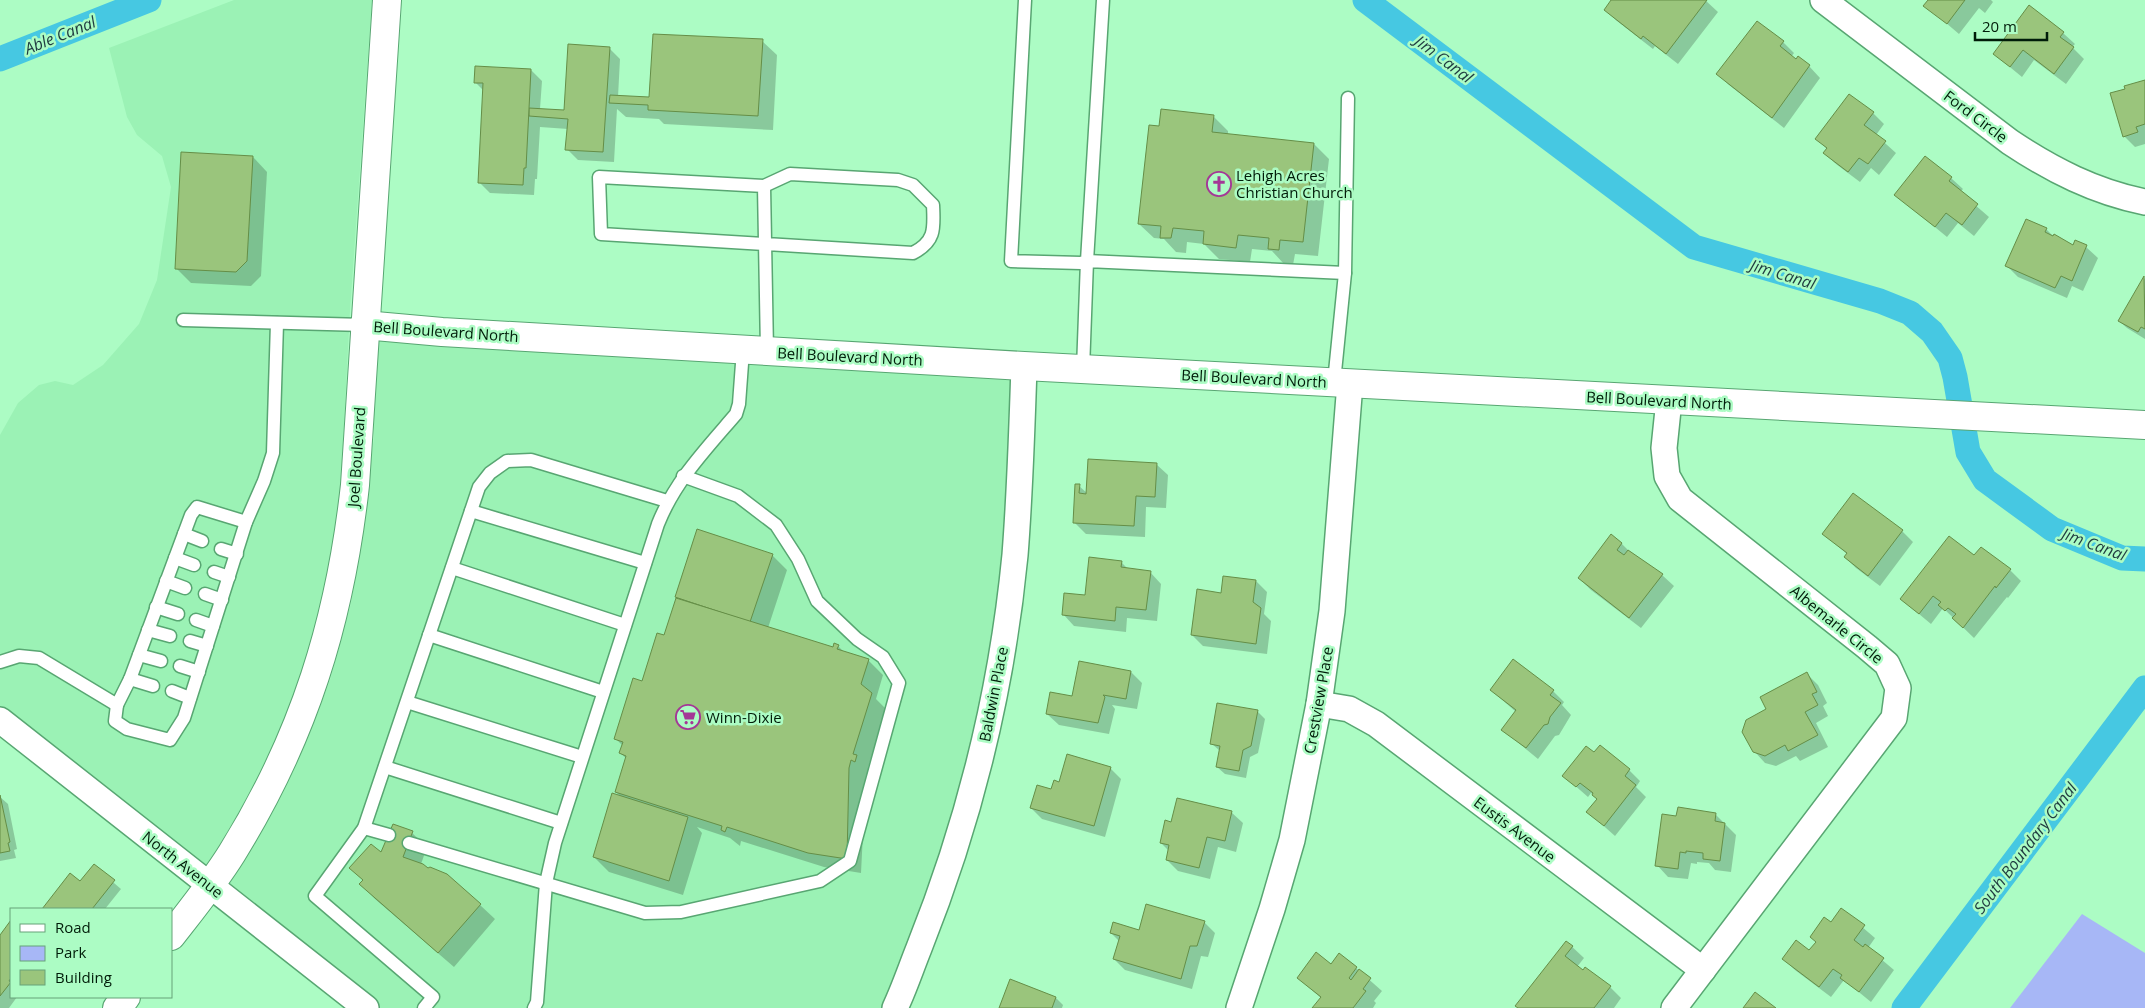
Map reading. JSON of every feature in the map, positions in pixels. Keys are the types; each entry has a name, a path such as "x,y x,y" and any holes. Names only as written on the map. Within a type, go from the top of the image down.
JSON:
{"street":[{"name":"Joel Boulevard","path":"172,935 231,854 263,800 292,738 317,674 337,600 351,524 387,0"},
{"name":"Ford Circle","path":"1822,0 2036,160 2095,188 2145,202"},
{"name":"Bell Boulevard North","path":"364,326 1024,366 2145,425"},
{"name":"Baldwin Place","path":"894,1008 934,910 965,816 988,726 1003,644 1014,557 1022,463 1024,366"},
{"name":"Crestview Place","path":"1239,1008 1272,909 1292,840 1319,704 1332,611 1342,382"},
{"name":"Albemarle Circle","path":"1668,400 1664,448 1667,476 1680,499 1887,664 1898,688 1894,718 1674,1008"},
{"name":"Eustis Avenue","path":"1319,704 1349,709 1376,724 1703,970"},
{"name":"North Avenue","path":"0,720 366,1008"},
{"path":"117,1008 125,998"}],"lane":[{"path":"1025,0 1011,261 1082,263 1087,261 1345,273"},
{"path":"1083,369 1087,261 1102,0"},
{"path":"1342,382 1348,98"},
{"path":"790,174 898,180 912,185 927,197 933,205 934,230 926,246 913,253 601,234 599,177 764,186 790,174"},
{"path":"534,1008 537,1002 546,883 561,823 645,563 667,501 683,476 736,414 755,350 766,244 764,186"},
{"path":"183,320 364,326"},
{"path":"246,522 197,507 191,515 130,679 117,705 115,721 127,729 170,740 184,718 246,522 264,481 273,452 277,323"},
{"path":"424,1008 434,997 315,896 364,828 479,487 490,473 507,461 531,460 667,501"},
{"path":"409,843 645,913 682,912 820,881 850,861 899,683 883,657 858,639 817,601 798,559 776,525 738,496 683,476"},
{"path":"471,511 645,563"},
{"path":"184,534 202,541"},
{"path":"221,549 237,554"},
{"path":"175,558 194,565"},
{"path":"452,568 625,626"},
{"path":"214,572 229,577"},
{"path":"166,581 185,588"},
{"path":"205,594 222,600"},
{"path":"156,608 178,614"},
{"path":"196,620 214,626"},
{"path":"148,630 170,636"},
{"path":"429,635 603,692"},
{"path":"190,642 207,646"},
{"path":"139,655 161,661"},
{"path":"0,662 19,656 39,658 117,705"},
{"path":"180,666 199,672"},
{"path":"130,679 153,686"},
{"path":"172,691 190,698"},
{"path":"407,702 582,757"},
{"path":"385,767 561,823"},
{"path":"364,828 389,835"}],"shaded area":[{"path":"234,0 372,0 350,311 341,483 337,521 324,596 304,669 280,732 250,793 199,876 0,718 0,435 18,403 39,385 55,381 73,385 103,365 139,324 157,280 171,187 162,156 137,135 127,117 109,48"},
{"path":"377,340 1032,380 1017,581 902,1008 364,1008 221,894 275,806 305,745 330,680 351,603 364,526 374,438 374,384"}],"green space":[{"path":"2082,914 2145,953 2145,1008 2010,1008"}],"building":[{"path":"1611,0 1707,0 1666,54 1643,36 1641,39 1604,10"},
{"path":"1928,0 1965,0 1947,24 1923,6"},
{"path":"2029,5 2064,32 2060,37 2074,47 2054,74 2023,50 2010,67 1993,54"},
{"path":"1757,21 1784,41 1780,46 1796,59 1798,56 1810,65 1772,118 1716,74"},
{"path":"653,34 763,39 758,116 648,110 648,105 609,103 610,95 649,97"},
{"path":"568,44 610,47 603,152 565,150 568,119 529,116 529,108 564,110"},
{"path":"475,66 531,69 526,168 524,168 523,185 478,183 483,83 474,83"},
{"path":"2145,80 2145,124 2136,127 2138,132 2123,137 2110,93 2125,89 2124,86"},
{"path":"1849,94 1874,112 1864,125 1886,141 1868,164 1859,158 1848,172 1823,153 1827,148 1815,139"},
{"path":"1161,109 1214,115 1212,132 1314,143 1303,242 1280,240 1279,250 1268,249 1269,238 1238,235 1236,248 1203,244 1204,231 1173,228 1171,238 1160,238 1161,226 1138,224 1149,125 1159,126"},
{"path":"181,152 253,156 247,261 236,272 175,269"},
{"path":"1925,156 1952,177 1949,181 1978,204 1962,225 1946,213 1935,227 1894,195"},
{"path":"2026,219 2047,228 2045,232 2053,236 2054,234 2073,245 2075,240 2087,245 2072,281 2061,276 2055,288 2005,266"},
{"path":"2144,276 2145,329 2141,327 2138,332 2118,321"},
{"path":"1088,459 1157,463 1155,497 1136,496 1134,526 1073,523 1075,484 1080,484 1079,493 1086,494"},
{"path":"1853,493 1903,530 1868,576 1844,557 1847,553 1822,534"},
{"path":"697,529 773,554 750,622 675,597"},
{"path":"1611,534 1622,543 1617,550 1624,555 1628,550 1663,574 1629,618 1578,578"},
{"path":"1949,536 1974,555 1981,547 2011,569 1996,588 1995,586 1963,628 1952,618 1956,614 1948,608 1945,611 1938,605 1941,602 1933,596 1919,614 1900,599"},
{"path":"1089,557 1122,561 1121,567 1151,571 1146,610 1116,607 1115,621 1062,615 1064,593 1085,595"},
{"path":"1223,576 1256,580 1253,602 1261,608 1256,644 1191,635 1197,589 1221,593"},
{"path":"676,598 833,647 834,643 839,645 837,649 869,659 861,684 872,693 853,754 857,755 855,762 851,760 849,768 847,859 808,853 727,827 725,832 721,830 722,826 615,792 626,756 619,753 623,742 614,739 633,678 642,681 657,633 664,635"},
{"path":"1513,659 1554,690 1550,695 1561,703 1550,717 1548,724 1544,725 1526,748 1501,730 1516,710 1490,690"},
{"path":"1079,661 1131,671 1126,699 1103,695 1105,697 1098,723 1046,714 1050,692 1072,696"},
{"path":"1807,672 1817,692 1812,694 1818,705 1805,712 1818,735 1788,751 1785,745 1765,756 1753,752 1742,732 1746,720 1766,709 1760,697"},
{"path":"1217,703 1258,710 1251,746 1243,750 1239,771 1216,767 1220,746 1210,744"},
{"path":"1600,745 1630,769 1625,776 1636,785 1604,826 1586,812 1597,799 1592,795 1593,793 1580,783 1576,787 1562,776 1586,746 1594,752"},
{"path":"1067,754 1111,767 1094,826 1030,808 1037,785 1051,789 1054,780 1059,782"},
{"path":"612,793 688,817 669,881 593,857"},
{"path":"0,795 10,842 8,843 10,851 0,853"},
{"path":"1177,798 1232,811 1225,841 1207,837 1199,868 1166,860 1169,845 1160,843 1165,820 1171,822"},
{"path":"1678,807 1716,813 1715,821 1725,823 1720,861 1703,859 1703,853 1686,851 1686,853 1680,852 1678,869 1655,866 1662,814 1676,816"},
{"path":"393,824 413,831 403,857 447,874 481,904 438,953 359,884 363,880 349,868 371,844 381,852"},
{"path":"94,864 115,880 93,908 43,908 70,873 80,881"},
{"path":"1146,904 1205,921 1197,946 1190,946 1181,979 1113,959 1120,936 1110,933 1113,922 1139,930"},
{"path":"1841,908 1865,925 1854,940 1863,947 1865,944 1884,958 1859,992 1840,978 1842,975 1833,969 1819,987 1782,959 1796,940 1809,950 1816,942 1810,937 1824,917 1831,922"},
{"path":"10,921 10,983 0,996 0,935"},
{"path":"1566,941 1573,946 1565,956 1583,970 1585,967 1611,986 1594,1008 1518,1008 1515,1006"},
{"path":"1316,952 1331,964 1339,953 1357,967 1349,978 1351,980 1359,969 1371,978 1363,989 1366,991 1353,1008 1312,1008 1321,997 1297,978"},
{"path":"1010,979 1056,997 1052,1008 999,1008"},
{"path":"1755,992 1776,1008 1743,1008"}],"waterway":[{"name":"Able Canal","path":"0,59 149,0"},
{"name":"Jim Canal","path":"1365,0 1694,247 1880,301 1910,313 1932,332 1950,358 1968,452 1985,480 2052,529 2122,558 2145,559"},
{"name":"South Boundary Canal","path":"1904,1008 2145,688"}],"place":[{"name":"Lehigh Acres Christian Church","path":"1219,184"},
{"name":"Winn-Dixie","path":"688,717"}]}
